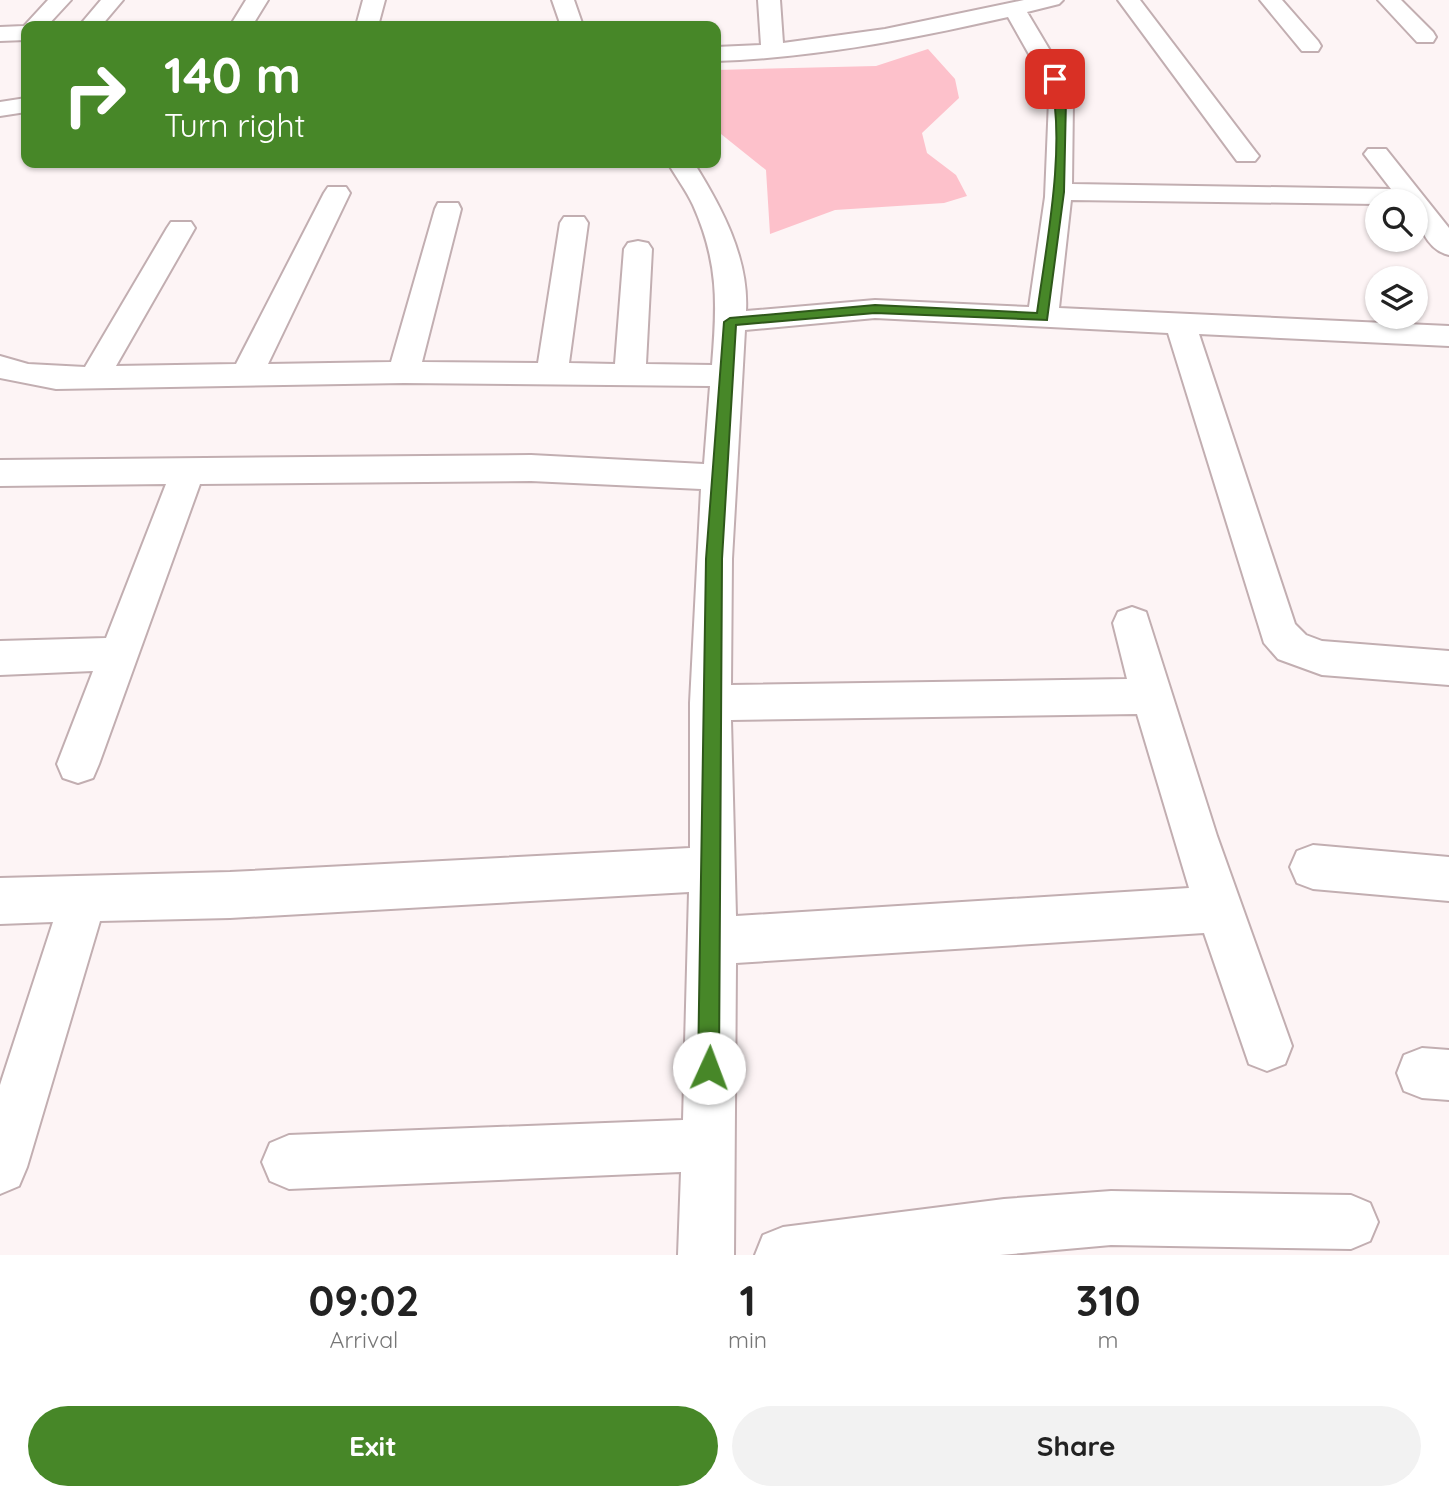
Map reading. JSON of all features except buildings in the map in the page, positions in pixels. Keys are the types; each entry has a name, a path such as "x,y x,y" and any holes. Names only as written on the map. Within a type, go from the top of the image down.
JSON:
{"street":[{"path":"40,21 60,0"},
{"path":"94,21 112,0"},
{"path":"244,21 257,0"},
{"path":"368,21 374,0"},
{"path":"563,0 570,21"},
{"path":"769,0 774,53"},
{"path":"1129,0 1246,156"},
{"path":"1271,0 1310,46"},
{"path":"1389,0 1425,37"},
{"path":"721,54 774,53 937,18 1035,3 1061,100 1058,192 1043,317"},
{"path":"0,34 21,33"},
{"path":"0,109 21,106"},
{"path":"1377,154 1404,189"},
{"path":"684,168 706,204 721,245 732,297 719,477 710,703 713,941 706,1255"},
{"path":"1058,192 1365,200"},
{"path":"247,374 337,193"},
{"path":"404,372 448,209"},
{"path":"1428,220 1449,247"},
{"path":"552,372 574,223"},
{"path":"94,378 181,228"},
{"path":"630,373 638,249"},
{"path":"730,322 875,309 1449,336"},
{"path":"1180,323 1278,632 1292,647 1321,658 1449,668"},
{"path":"0,367 28,375 94,378 404,372 727,376"},
{"path":"0,472 531,468 719,477"},
{"path":"78,764 188,471"},
{"path":"1132,623 1151,696 1218,909 1268,1045"},
{"path":"0,658 119,654"},
{"path":"710,703 1151,696"},
{"path":"1313,867 1449,879"},
{"path":"0,901 230,895 712,869"},
{"path":"0,1167 85,899"},
{"path":"713,941 1218,909"},
{"path":"289,1162 707,1145"},
{"path":"783,1255 1004,1227 1111,1218 1352,1222"}],"shaded area":[{"path":"928,49 955,79 959,98 922,133 927,153 956,175 967,196 944,203 835,210 770,234 766,170 721,134 721,70 876,66"}],"route":[{"path":"709,1068 713,941 710,703 714,559 730,322 875,309 1043,317 1058,192 1061,100 1055,79"}]}
